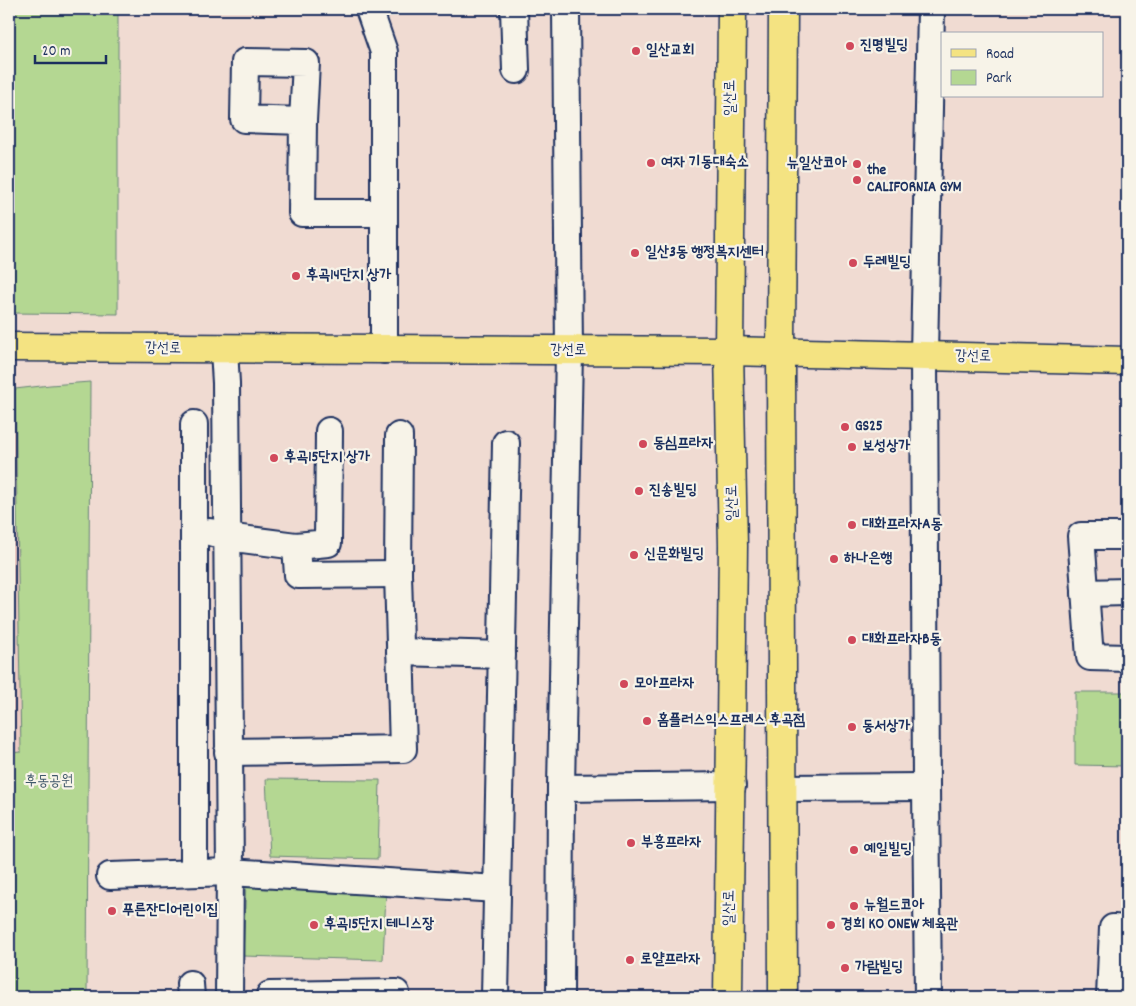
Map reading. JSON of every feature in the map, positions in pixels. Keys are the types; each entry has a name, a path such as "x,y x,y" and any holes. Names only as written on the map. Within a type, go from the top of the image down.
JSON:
{"main road":[{"name":"일산로","path":"728,997 732,786 733,546 729,351 732,9"},
{"path":"783,9 781,354 783,997"},
{"name":"강선로","path":"9,347 224,350 729,351 781,354 1127,360"}],"street":[{"path":"384,9 369,9 384,52 384,350"},
{"path":"514,9 516,70"},
{"path":"560,997 561,788 569,351 566,9"},
{"path":"928,997 924,355 931,9"},
{"path":"303,121 302,213 383,213"},
{"path":"224,350 226,383 230,872 229,997"},
{"path":"194,424 194,872"},
{"path":"194,526 227,537 296,546 328,543 329,431"},
{"path":"228,752 402,749 398,574 399,436"},
{"path":"495,997 506,443"},
{"path":"1127,536 1081,536 1090,657 1127,658"},
{"path":"296,546 298,575 398,574"},
{"path":"1085,593 1127,592"},
{"path":"400,652 502,655"},
{"path":"561,788 732,786"},
{"path":"783,788 926,787"},
{"path":"193,790 229,790"},
{"path":"110,876 230,872 497,889"},
{"path":"1110,997 1119,967 1113,928 1127,928"},
{"path":"270,995 324,996 396,993"}],"shaded area":[{"path":"9,389 15,389 21,752 9,753"}],"green space":[{"path":"9,9 118,9 118,314 9,313"},
{"name":"후동공원","path":"90,382 87,997 9,997 9,753 21,752 15,389"},
{"path":"1075,692 1127,692 1127,766 1075,765"},
{"path":"266,779 380,780 378,859 270,856"},
{"name":"후곡15단지 테니스장","path":"246,881 386,893 383,960 243,956"}],"place":[{"name":"진명빌딩","path":"850,46"},
{"name":"일산교회","path":"636,51"},
{"name":"여자 기동대숙소","path":"651,163"},
{"name":"뉴일산코아","path":"857,164"},
{"name":"the CALIFORNIA GYM","path":"857,180"},
{"name":"일산3동 행정복지센터","path":"635,253"},
{"name":"두레빌딩","path":"853,263"},
{"name":"후곡14단지 상가","path":"296,276"},
{"name":"GS25","path":"845,427"},
{"name":"동심프라자","path":"643,444"},
{"name":"보성상가","path":"852,447"},
{"name":"후곡15단지 상가","path":"274,458"},
{"name":"진송빌딩","path":"639,491"},
{"name":"대화프라자A동","path":"852,525"},
{"name":"신문화빌딩","path":"634,555"},
{"name":"하나은행","path":"834,559"},
{"name":"대화프라자B동","path":"852,640"},
{"name":"모아프라자","path":"624,684"},
{"name":"홈플러스익스프레스 후곡점","path":"647,721"},
{"name":"동서상가","path":"852,727"},
{"name":"부흥프라자","path":"631,843"},
{"name":"예일빌딩","path":"854,850"},
{"name":"뉴월드코아","path":"854,906"},
{"name":"푸른잔디어린이집","path":"112,911"},
{"name":"후곡15단지 테니스장","path":"314,925"},
{"name":"경희 KO ONEW 체육관","path":"831,925"},
{"name":"로얄프라자","path":"630,960"},
{"name":"가람빌딩","path":"845,968"}]}
